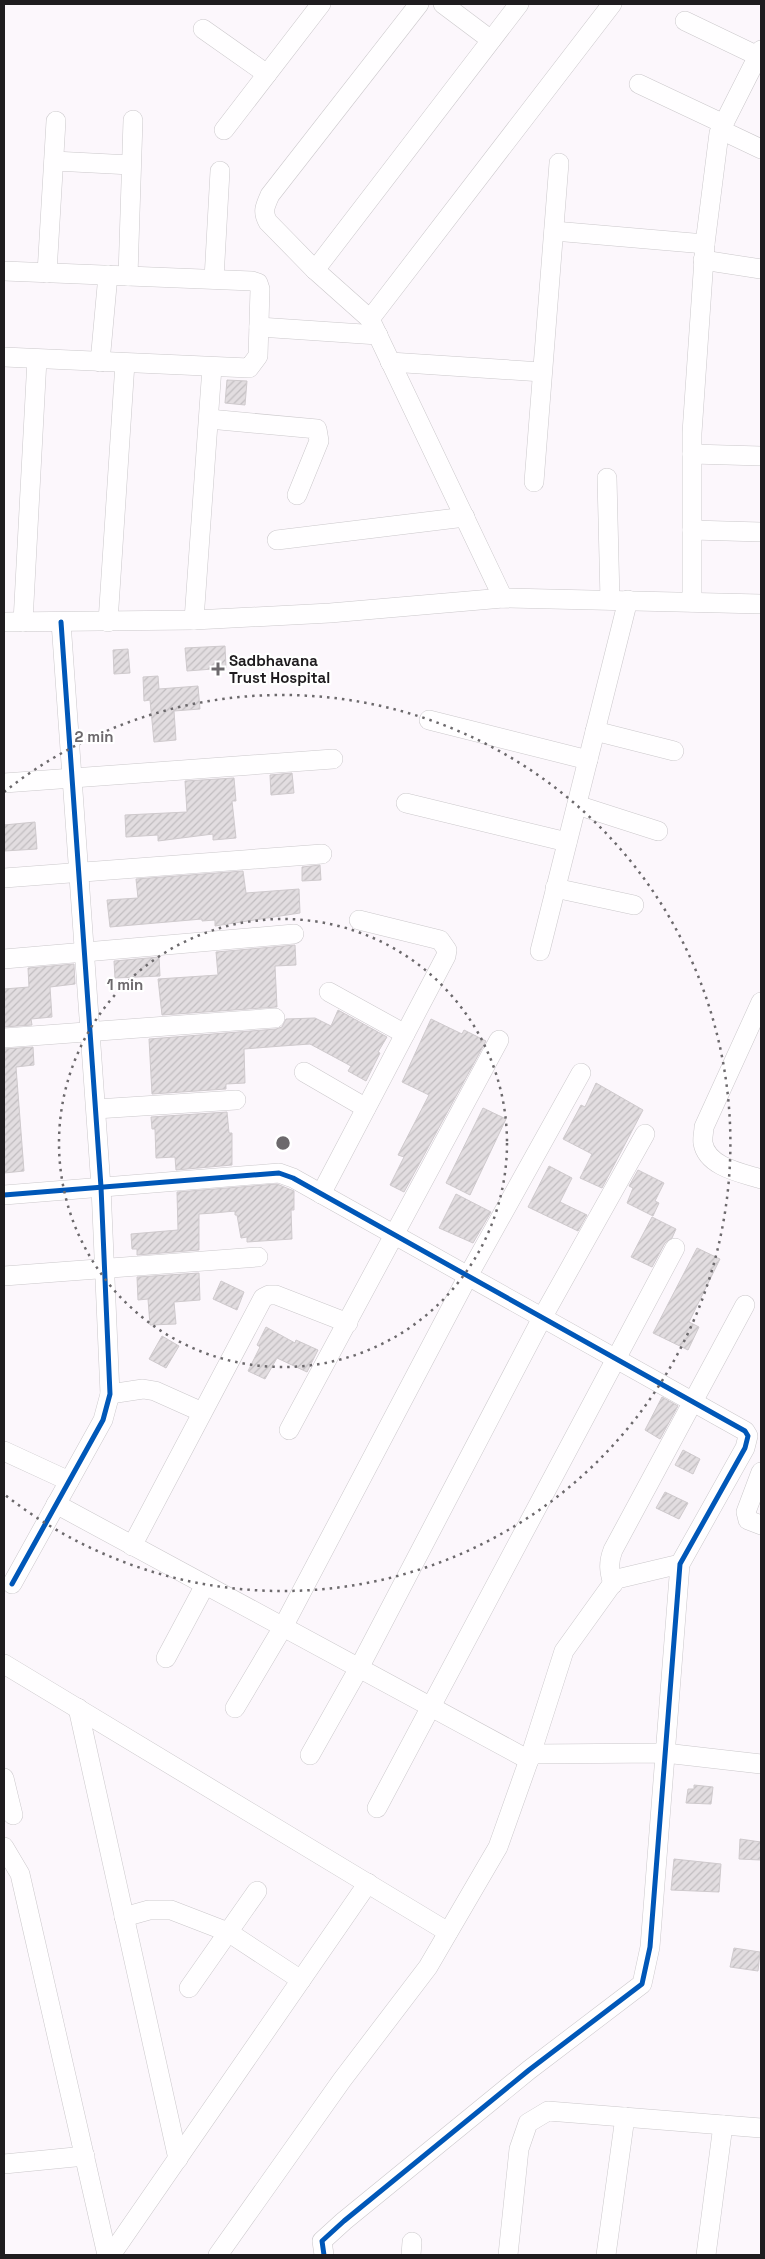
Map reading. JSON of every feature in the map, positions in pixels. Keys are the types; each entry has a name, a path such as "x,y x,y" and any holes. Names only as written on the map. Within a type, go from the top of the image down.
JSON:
{"street":[{"path":"419,4 270,195 264,206 264,214 268,222 374,327 503,598"},
{"path":"443,4 491,40"},
{"path":"315,270 519,4"},
{"path":"374,327 612,4"},
{"path":"224,130 267,74 314,6"},
{"path":"685,21 760,53 722,127 704,252 692,454 692,602"},
{"path":"203,29 267,74"},
{"path":"639,84 761,148"},
{"path":"128,276 133,120"},
{"path":"47,273 56,121"},
{"path":"54,161 131,165"},
{"path":"534,482 559,163"},
{"path":"214,279 220,171"},
{"path":"554,231 704,252 761,268"},
{"path":"4,271 252,281 258,283 260,289 258,356 249,368 4,356"},
{"path":"100,362 108,275"},
{"path":"259,327 374,327"},
{"path":"23,622 37,359"},
{"path":"390,362 542,372"},
{"path":"108,622 125,363"},
{"path":"194,620 212,367"},
{"path":"209,419 317,430 318,440 297,494"},
{"path":"692,454 761,456"},
{"path":"540,951 595,731 619,600 607,478"},
{"path":"276,540 464,517"},
{"path":"692,530 761,532"},
{"path":"4,622 194,620 330,613 503,598 761,604"},
{"path":"12,1584 103,1420 110,1394 101,1187 62,622"},
{"path":"429,720 588,760"},
{"path":"595,731 674,751"},
{"path":"4,783 333,759"},
{"path":"406,804 567,842"},
{"path":"577,805 658,831"},
{"path":"4,878 322,854"},
{"path":"555,888 634,905"},
{"path":"321,1194 446,956 445,944 440,940 360,920"},
{"path":"4,959 294,934"},
{"path":"329,992 405,1034"},
{"path":"761,1002 704,1127 703,1144 709,1157 722,1166 761,1179"},
{"path":"4,1038 275,1018"},
{"path":"289,1430 499,1040"},
{"path":"304,1072 366,1108"},
{"path":"235,1708 283,1627 468,1276 582,1073"},
{"path":"96,1109 236,1100"},
{"path":"310,1755 359,1668 542,1318 645,1134"},
{"path":"4,1195 278,1173 293,1178 395,1235 745,1431 748,1436 680,1564 650,1947 642,1984 529,2070 344,2221 322,2241 324,2255"},
{"path":"376,1808 432,1707 675,1248"},
{"path":"4,1276 258,1257"},
{"path":"132,1546 263,1298 269,1295 276,1295 348,1323"},
{"path":"613,1584 609,1571 609,1561 613,1550 745,1305"},
{"path":"110,1394 134,1389 149,1390 202,1412"},
{"path":"4,1451 70,1481"},
{"path":"761,1472 746,1512 748,1520 761,1525"},
{"path":"56,1504 432,1707 530,1757 665,1753 761,1764"},
{"path":"218,2255 342,2080 428,1967 498,1847 530,1757 564,1651 617,1580 680,1564"},
{"path":"166,1658 205,1585"},
{"path":"4,1664 448,1932"},
{"path":"78,1708 178,2159"},
{"path":"4,1778 13,1815"},
{"path":"4,1847 84,2156 107,2255"},
{"path":"111,2255 368,1883"},
{"path":"189,1988 257,1891"},
{"path":"124,1917 160,1909 171,1910 228,1932 301,1980"},
{"path":"508,2255 519,2148 528,2123 548,2110 761,2128"},
{"path":"606,2255 625,2117"},
{"path":"706,2255 723,2125"},
{"path":"4,2164 84,2156"}],"building":[{"path":"227,380 247,381 245,405 225,403"},
{"path":"225,646 226,668 187,671 185,648"},
{"path":"128,649 130,673 114,674 113,650"},
{"path":"158,676 159,689 198,686 200,709 174,711 176,740 154,742 150,700 144,701 143,677"},
{"path":"292,773 294,793 271,795 270,775"},
{"path":"234,778 236,801 232,801 236,838 213,840 213,834 158,841 158,835 126,837 125,815 187,812 185,781"},
{"path":"35,822 37,849 4,851 4,825"},
{"path":"320,865 321,880 302,881 302,867"},
{"path":"243,871 246,893 299,889 300,913 215,926 215,920 202,921 202,919 110,927 107,900 138,898 136,879"},
{"path":"295,945 296,965 275,966 277,1007 162,1015 158,979 218,975 216,952"},
{"path":"159,957 160,976 115,978 114,961"},
{"path":"74,964 75,984 50,987 52,1017 31,1019 32,1025 4,1027 4,989 29,987 28,968"},
{"path":"338,1010 387,1037 378,1052 380,1053 366,1081 348,1071 351,1066 310,1044 244,1049 245,1083 226,1084 226,1089 152,1094 149,1039 276,1029 282,1027 286,1019 315,1018 331,1026"},
{"path":"431,1019 462,1034 464,1030 486,1041 404,1192 390,1185 404,1157 398,1155 429,1095 402,1082"},
{"path":"33,1047 34,1065 16,1067 24,1171 4,1173 4,1049"},
{"path":"596,1083 643,1110 602,1188 580,1178 592,1154 563,1139 581,1105 585,1107"},
{"path":"483,1108 506,1119 470,1195 446,1183"},
{"path":"227,1112 229,1133 232,1133 232,1165 176,1170 175,1157 156,1158 155,1129 152,1129 151,1117"},
{"path":"549,1166 572,1178 560,1202 587,1215 578,1231 528,1207"},
{"path":"638,1170 664,1183 655,1201 659,1203 653,1216 627,1203 633,1188 629,1186"},
{"path":"277,1184 294,1191 294,1210 291,1210 292,1239 247,1242 247,1237 241,1238 235,1211 199,1214 199,1250 137,1255 137,1249 132,1249 131,1234 178,1230 177,1192"},
{"path":"456,1194 491,1212 473,1243 439,1228"},
{"path":"652,1217 676,1229 672,1238 665,1243 652,1267 631,1257"},
{"path":"697,1248 720,1259 689,1322 699,1327 688,1350 653,1333"},
{"path":"199,1273 200,1300 174,1302 176,1324 150,1325 148,1299 138,1300 137,1277"},
{"path":"221,1281 244,1292 237,1310 213,1299"},
{"path":"266,1327 295,1343 296,1340 318,1350 307,1372 277,1358 265,1379 248,1371 260,1347 257,1345"},
{"path":"162,1336 179,1346 166,1368 149,1359"},
{"path":"662,1397 678,1406 660,1439 645,1430"},
{"path":"683,1450 700,1459 693,1474 675,1465"},
{"path":"665,1492 688,1503 679,1519 656,1508"},
{"path":"694,1785 713,1787 711,1804 686,1803 688,1789 694,1789"},
{"path":"740,1839 761,1842 761,1860 739,1859"},
{"path":"674,1859 721,1864 719,1892 671,1890"},
{"path":"734,1948 760,1952 758,1971 730,1967"}],"cycle path":[{"path":"12,1584 103,1420 110,1394 101,1187 61,622"},
{"path":"4,1195 279,1173 293,1178 745,1431 748,1436 745,1448 680,1564 650,1947 642,1984 529,2070 344,2221 322,2241 324,2255"}],"place":[{"name":"Sadbhavana Trust Hospital","path":"218,669"}]}
